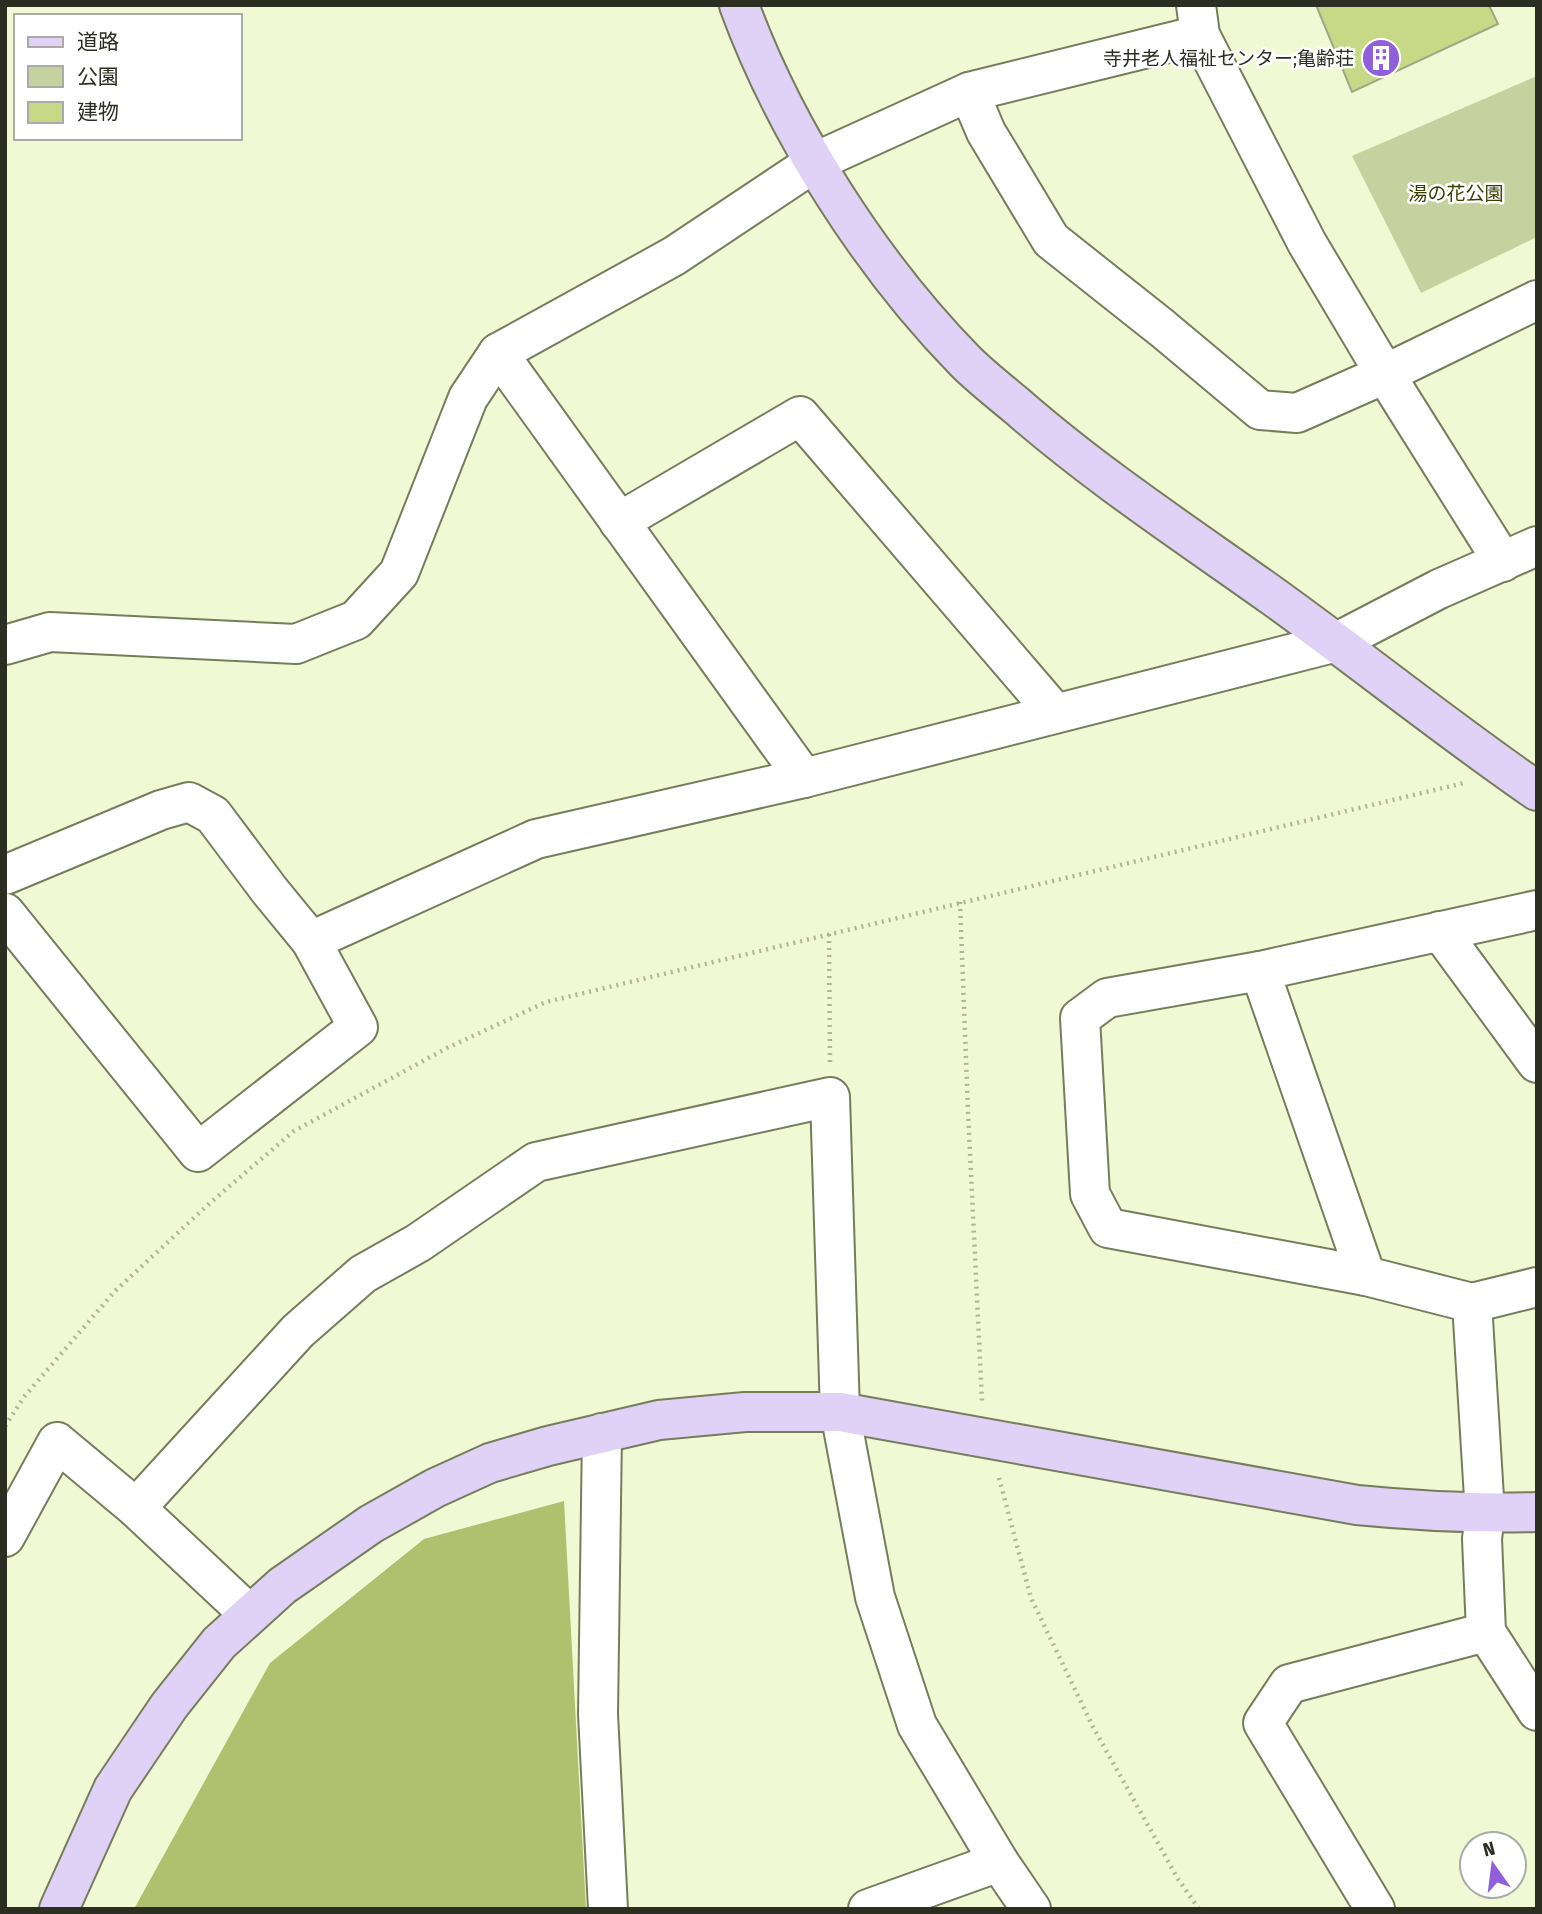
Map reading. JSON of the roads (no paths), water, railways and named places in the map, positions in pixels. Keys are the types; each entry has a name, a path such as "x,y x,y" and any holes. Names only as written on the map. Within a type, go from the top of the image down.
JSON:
{"street":[{"path":"739,5 775,91 815,162 871,247 908,297 966,362 1064,446 1336,642 1522,781"},
{"path":"5,645 50,632 296,644 356,620 399,573 468,398 498,353 674,256 815,162 969,92 1198,20 1307,243 1385,374 1520,554 1439,589 1336,642 804,778 536,839 311,941"},
{"path":"969,92 986,132 1051,240 1162,327 1260,410 1297,412 1385,374 1537,300"},
{"path":"498,353 804,778"},
{"path":"619,522 800,416 1054,712"},
{"path":"5,875 161,810 189,802 213,815 311,941 358,1027 198,1152 5,913"},
{"path":"1537,910 1260,971 1107,998 1080,1018 1090,1194 1108,1228 1366,1276 1472,1303 1537,1287"},
{"path":"1440,931 1537,1063"},
{"path":"1260,971 1366,1276"},
{"path":"136,1508 298,1331 363,1275 418,1243 536,1162 830,1097 840,1412 875,1597 917,1725 999,1862 1031,1909"},
{"path":"1472,1303 1485,1514 1482,1539 1486,1632 1537,1711"},
{"path":"59,1909 113,1789 169,1706 219,1643 282,1586 371,1524 435,1488 490,1463 659,1420 732,1413 840,1412 1357,1505 1485,1514 1537,1512"},
{"path":"602,1433 598,1714 608,1909"},
{"path":"5,1537 57,1442 136,1508 249,1614"},
{"path":"1374,1909 1263,1723 1289,1684 1486,1632"},
{"path":"868,1909 999,1862"}],"place":[{"name":"寺井老人福祉センター;亀齢荘","path":"1381,58"}],"park label":[{"name":"湯の花公園","path":"1456,193"}]}
